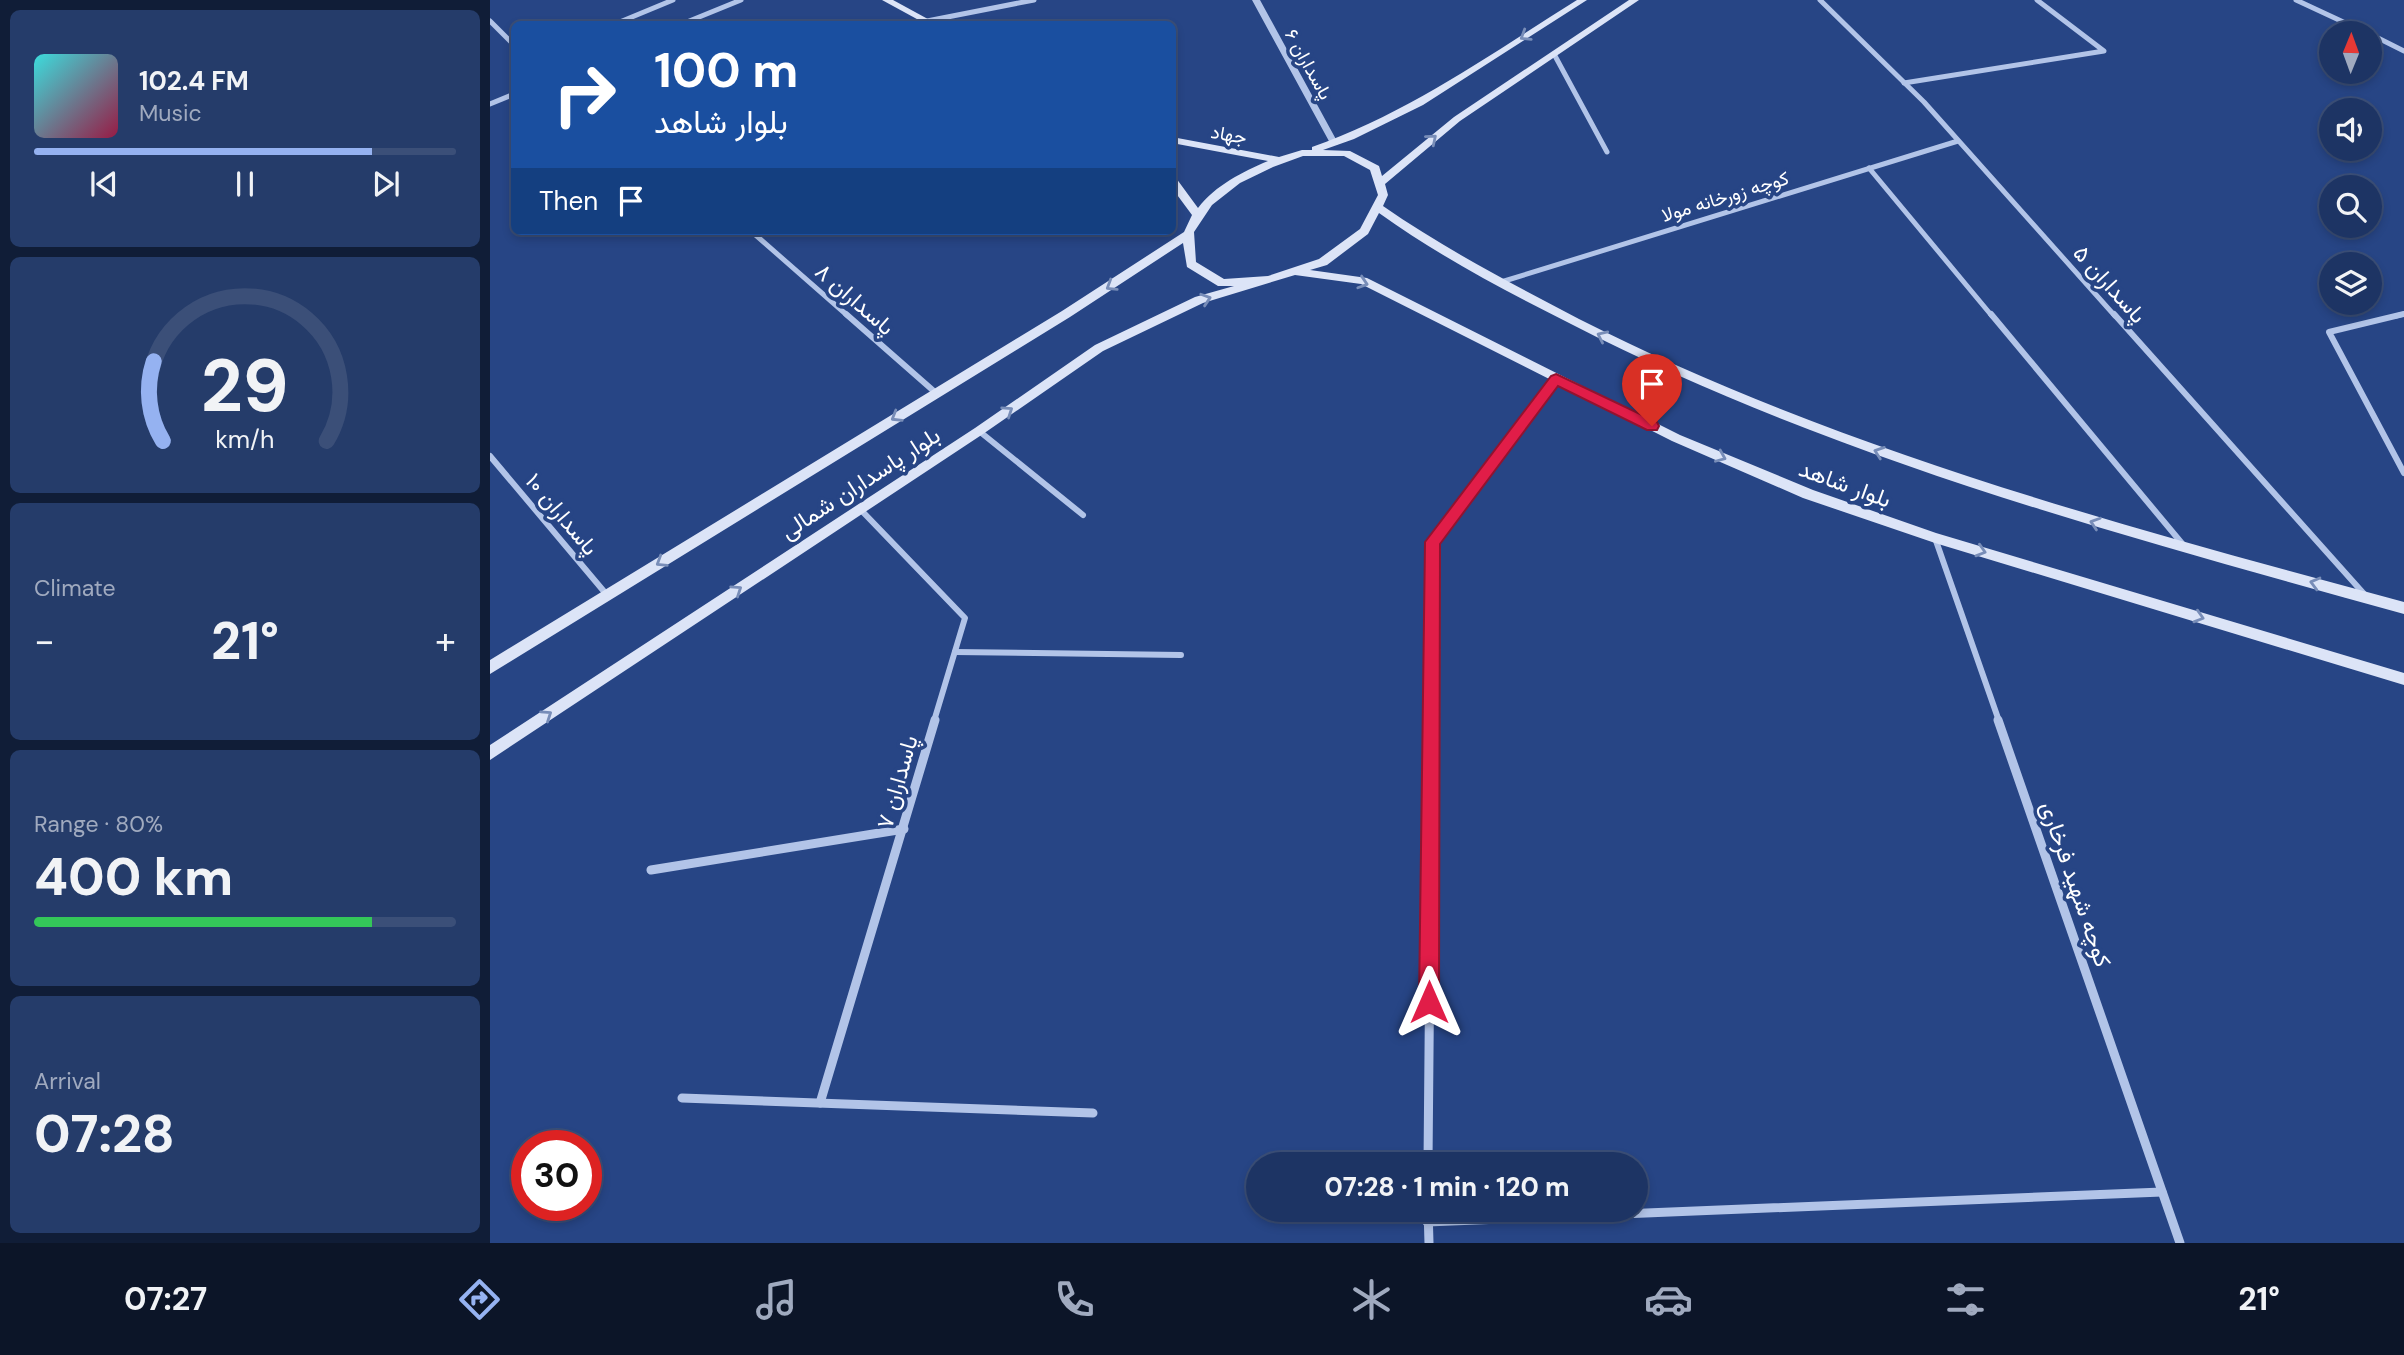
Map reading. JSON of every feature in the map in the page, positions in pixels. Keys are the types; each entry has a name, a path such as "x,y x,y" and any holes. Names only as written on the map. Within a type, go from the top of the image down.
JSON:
{"main road":[{"path":"886,0 925,21"},
{"name":"بلوار پاسداران شمالی","path":"490,668 1138,269 1188,233 1212,199 1253,170 1334,143 1411,106 1583,0"},
{"path":"1380,183 1457,119 1634,0"},
{"name":"جهاد","path":"1176,141 1279,161"},
{"path":"1188,233 1191,264 1222,282 1269,280 1324,262 1364,231 1383,195 1375,168 1346,153 1302,153"},
{"path":"1176,185 1199,217"},
{"name":"بلوار شاهد","path":"1377,207 1421,239 1578,324 1706,386 1814,429 2104,525 2404,608"},
{"name":"بلوار شاهد","path":"1296,272 1363,281 1676,438 1808,495 1935,538 2404,679"},
{"name":"بلوار پاسداران شمالی","path":"490,753 979,431 1099,348 1199,300 1269,280"}],"street":[{"path":"622,21 673,0"},
{"path":"689,21 741,0"},
{"path":"938,21 1034,0"},
{"name":"پاسداران ۶","path":"1256,0 1334,143"},
{"name":"پاسداران ۵","path":"1820,0 1958,141 2368,598"},
{"path":"1904,83 2104,51 2037,0"},
{"path":"2296,0 2340,21"},
{"path":"490,21 511,42"},
{"path":"2382,41 2404,51"},
{"path":"1554,54 1607,152"},
{"path":"490,104 511,95"},
{"name":"کوچه زورخانه مولا","path":"1500,282 1958,141"},
{"path":"1869,168 2186,548"},
{"name":"پاسداران ۸","path":"756,235 936,393"},
{"path":"2404,314 2329,332 2404,473"},
{"path":"1428,1152 1433,542 1556,379"},
{"path":"979,431 1083,515"},
{"name":"پاسداران ۱۰","path":"490,456 607,595"},
{"name":"پاسداران ۷","path":"820,1103 965,618 859,508"},
{"name":"کوچه شهید فرخاری","path":"1935,538 2180,1243"},
{"path":"955,652 1181,655"},
{"path":"651,870 904,829"},
{"path":"682,1098 1093,1113"},
{"path":"1648,1213 2162,1192"},
{"path":"1427,1222 1429,1243"}],"route":[{"path":"1429,1002 1433,542 1556,379 1652,426"}]}
